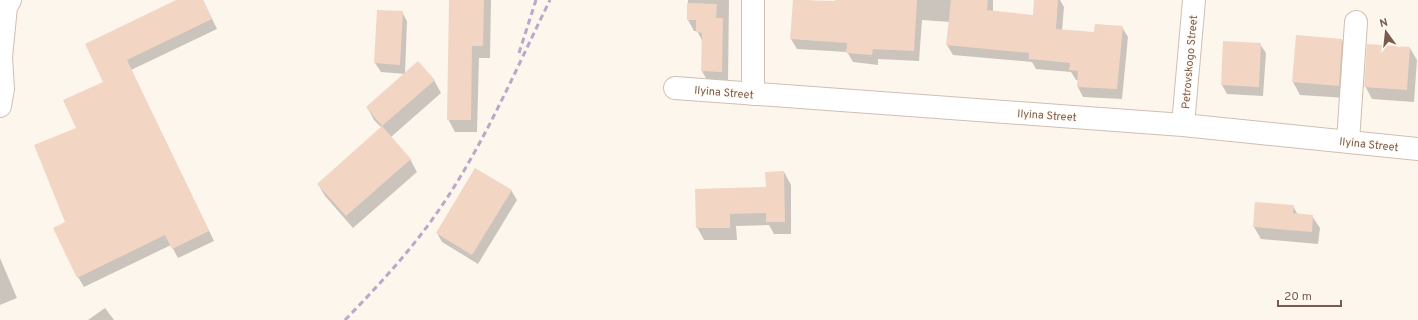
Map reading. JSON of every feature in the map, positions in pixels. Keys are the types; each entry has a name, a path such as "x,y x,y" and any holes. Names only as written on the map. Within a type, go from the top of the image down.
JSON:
{"street":[{"path":"0,106 2,89 1,58 6,7 10,0"},
{"path":"753,0 753,94"},
{"name":"Petrovskogo Street","path":"1183,125 1194,0"},
{"path":"1348,142 1356,22"},
{"name":"Ilyina Street","path":"675,88 1183,125 1418,149"}],"building":[{"path":"176,0 203,0 212,19 127,60 209,231 172,249 165,235 77,278 53,228 65,222 34,145 76,128 63,100 103,82 85,44"},
{"path":"449,0 484,0 483,46 472,46 471,120 447,120"},
{"path":"793,0 917,0 914,51 873,49 872,55 846,53 847,43 790,39"},
{"path":"951,0 988,0 987,10 1033,15 1034,0 1058,0 1056,29 1094,32 1095,24 1123,26 1117,89 1077,87 1078,71 1069,70 1070,63 1029,59 1029,53 946,45"},
{"path":"687,3 717,4 716,18 723,18 722,72 701,71 702,33 696,32 696,20 687,20"},
{"path":"377,10 403,11 400,65 374,63"},
{"path":"1296,35 1342,39 1339,86 1292,82"},
{"path":"1223,41 1261,43 1259,87 1221,85"},
{"path":"1367,44 1410,47 1407,90 1364,87"},
{"path":"418,61 435,80 382,126 366,107"},
{"path":"382,126 411,159 346,216 317,184"},
{"path":"475,168 512,190 472,255 436,233"},
{"path":"784,171 785,222 766,222 766,213 730,214 730,228 696,228 695,189 766,187 765,172"},
{"path":"1255,202 1294,205 1293,213 1313,215 1312,232 1253,227"}],"railway":[{"path":"519,53 536,0"},
{"path":"345,320 397,264 421,235 459,180 487,130 550,0"}]}
